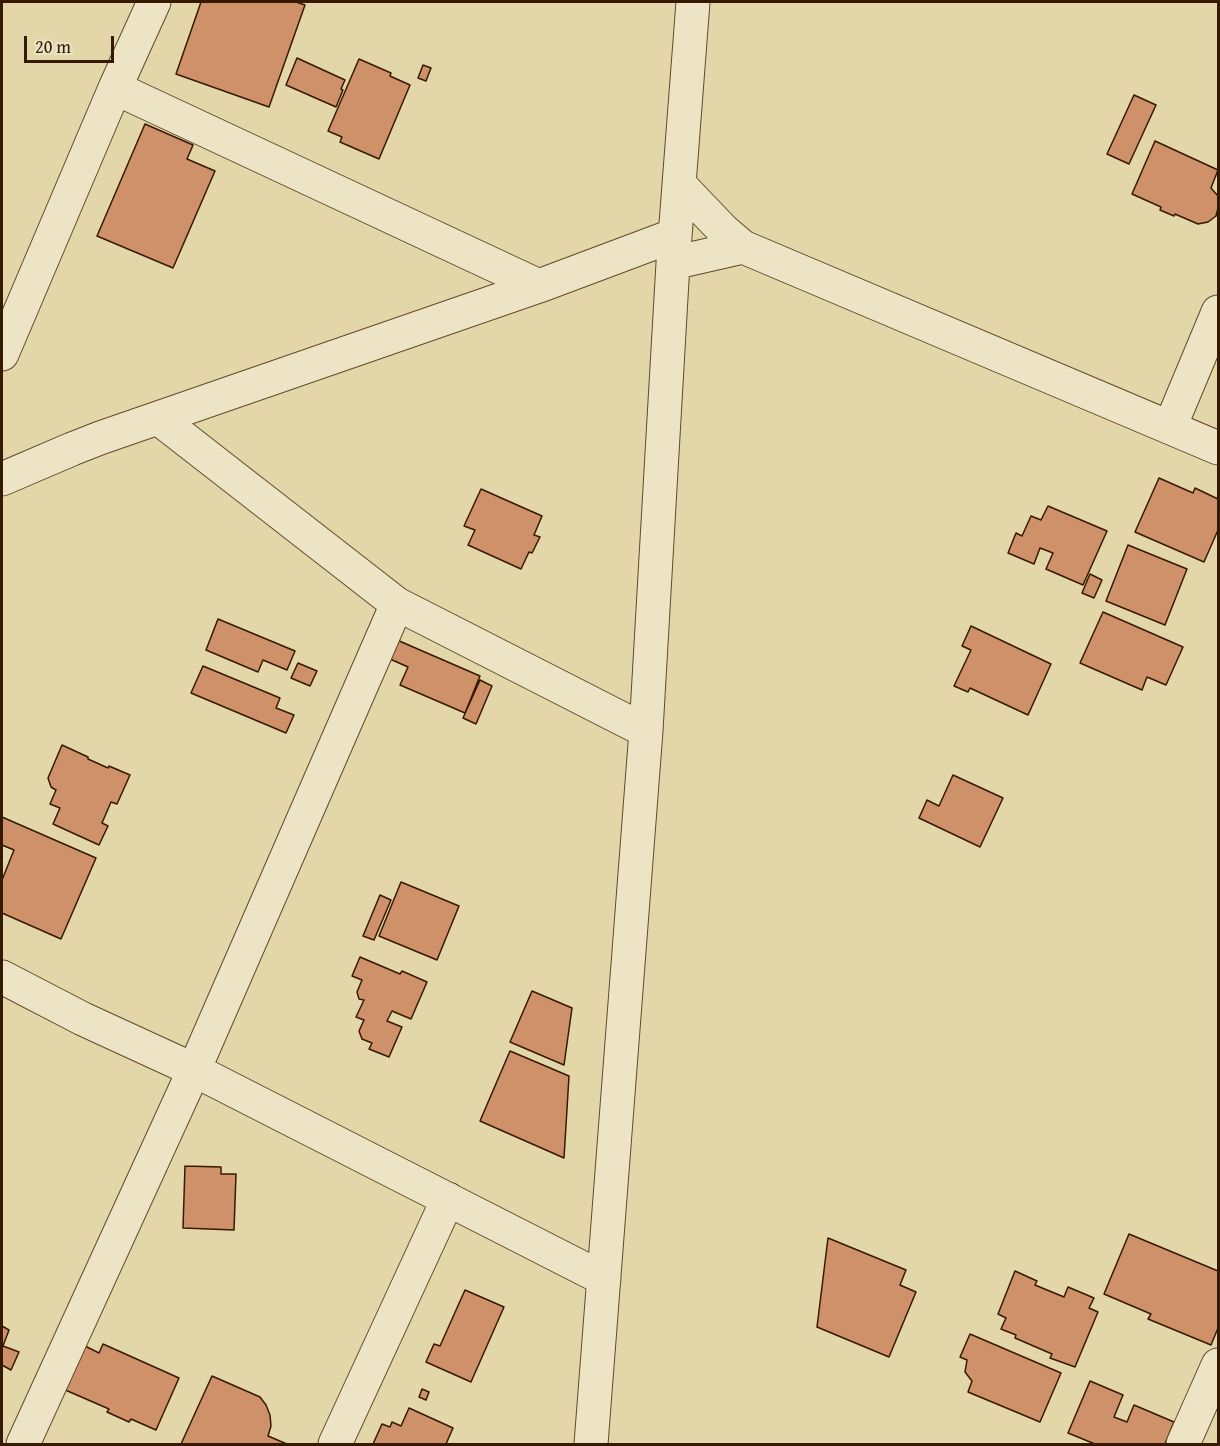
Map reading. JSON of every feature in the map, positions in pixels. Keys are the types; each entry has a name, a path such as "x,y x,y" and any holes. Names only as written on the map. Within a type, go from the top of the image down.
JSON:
{"street":[{"path":"2,354 154,2"},
{"path":"591,1444 646,731 674,249 693,2"},
{"path":"115,88 538,286"},
{"path":"679,184 743,248 1218,448"},
{"path":"2,479 72,449 158,418 538,286 674,249 743,248"},
{"path":"1170,427 1218,312"},
{"path":"158,418 397,604 646,731"},
{"path":"22,1444 194,1070 397,604"},
{"path":"2,977 83,1019 194,1070 604,1279"},
{"path":"335,1444 448,1200"},
{"path":"1183,1444 1218,1365"}],"building":[{"path":"201,2 296,2 305,5 269,107 176,74"},
{"path":"297,58 345,80 336,107 286,85"},
{"path":"359,59 391,73 390,76 410,85 379,159 340,142 342,137 328,131"},
{"path":"423,65 431,68 426,81 418,78"},
{"path":"1134,95 1156,105 1129,164 1107,154"},
{"path":"145,124 193,145 187,159 215,171 173,268 97,236"},
{"path":"1155,141 1218,170 1211,188 1218,196 1218,208 1216,216 1208,222 1198,224 1175,214 1174,216 1160,210 1161,207 1132,194"},
{"path":"1159,478 1193,493 1195,488 1218,499 1218,530 1204,562 1135,532"},
{"path":"481,489 542,516 534,535 540,537 532,553 529,552 521,569 468,545 475,530 464,526"},
{"path":"1048,506 1107,531 1083,585 1046,569 1053,553 1040,548 1034,564 1008,553 1016,533 1022,536 1031,516 1041,520"},
{"path":"1128,545 1187,569 1165,625 1106,601"},
{"path":"1090,574 1102,580 1094,598 1082,593"},
{"path":"1103,612 1183,647 1166,685 1147,677 1142,690 1080,663"},
{"path":"218,619 295,651 287,670 263,660 258,672 206,650"},
{"path":"971,626 1051,664 1028,715 970,688 968,692 954,686 971,650 962,646"},
{"path":"397,640 480,676 465,713 400,685 408,667 390,659"},
{"path":"298,663 317,671 310,686 291,678"},
{"path":"203,666 280,698 276,708 294,715 286,733 191,693"},
{"path":"480,680 492,686 476,724 463,718"},
{"path":"62,745 108,768 109,766 130,775 117,804 111,802 102,823 108,826 99,845 53,824 60,808 50,804 56,790 51,787 48,778"},
{"path":"953,775 1003,798 980,847 919,818 927,800 939,806"},
{"path":"2,817 96,858 61,939 2,913 2,880 14,850 2,845"},
{"path":"401,882 459,906 437,960 379,936"},
{"path":"380,895 391,900 374,940 363,936"},
{"path":"360,957 400,974 402,971 427,982 411,1019 392,1011 387,1021 402,1027 389,1057 369,1049 372,1043 362,1039 359,1031 364,1020 356,1017 364,1000 359,999 357,992 362,980 352,976"},
{"path":"532,991 572,1008 564,1065 510,1042"},
{"path":"510,1051 569,1076 564,1158 480,1121"},
{"path":"185,1166 221,1167 221,1174 236,1174 234,1230 183,1228"},
{"path":"1129,1234 1218,1271 1218,1328 1211,1345 1148,1319 1151,1314 1104,1294"},
{"path":"828,1238 906,1270 900,1285 916,1292 889,1357 817,1327"},
{"path":"1015,1271 1037,1281 1035,1285 1064,1297 1068,1287 1094,1298 1089,1308 1098,1312 1075,1367 1050,1358 1052,1354 1015,1338 1016,1335 1001,1329 1006,1318 998,1314"},
{"path":"465,1290 504,1307 471,1382 426,1362 434,1344 440,1346"},
{"path":"2,1326 9,1330 3,1346 19,1352 11,1370 2,1365"},
{"path":"970,1334 1061,1373 1040,1422 968,1392 972,1381 965,1372 967,1360 960,1357"},
{"path":"103,1344 179,1378 156,1430 131,1419 129,1422 107,1412 109,1409 63,1389 83,1345 99,1353"},
{"path":"212,1376 260,1397 270,1415 271,1426 268,1436 287,1444 181,1444"},
{"path":"1090,1381 1123,1395 1114,1417 1127,1422 1134,1405 1174,1422 1165,1444 1095,1444 1068,1433"},
{"path":"422,1389 429,1392 426,1400 419,1397"},
{"path":"409,1408 453,1428 446,1444 373,1444 382,1424 390,1427 392,1422 401,1426"}]}
